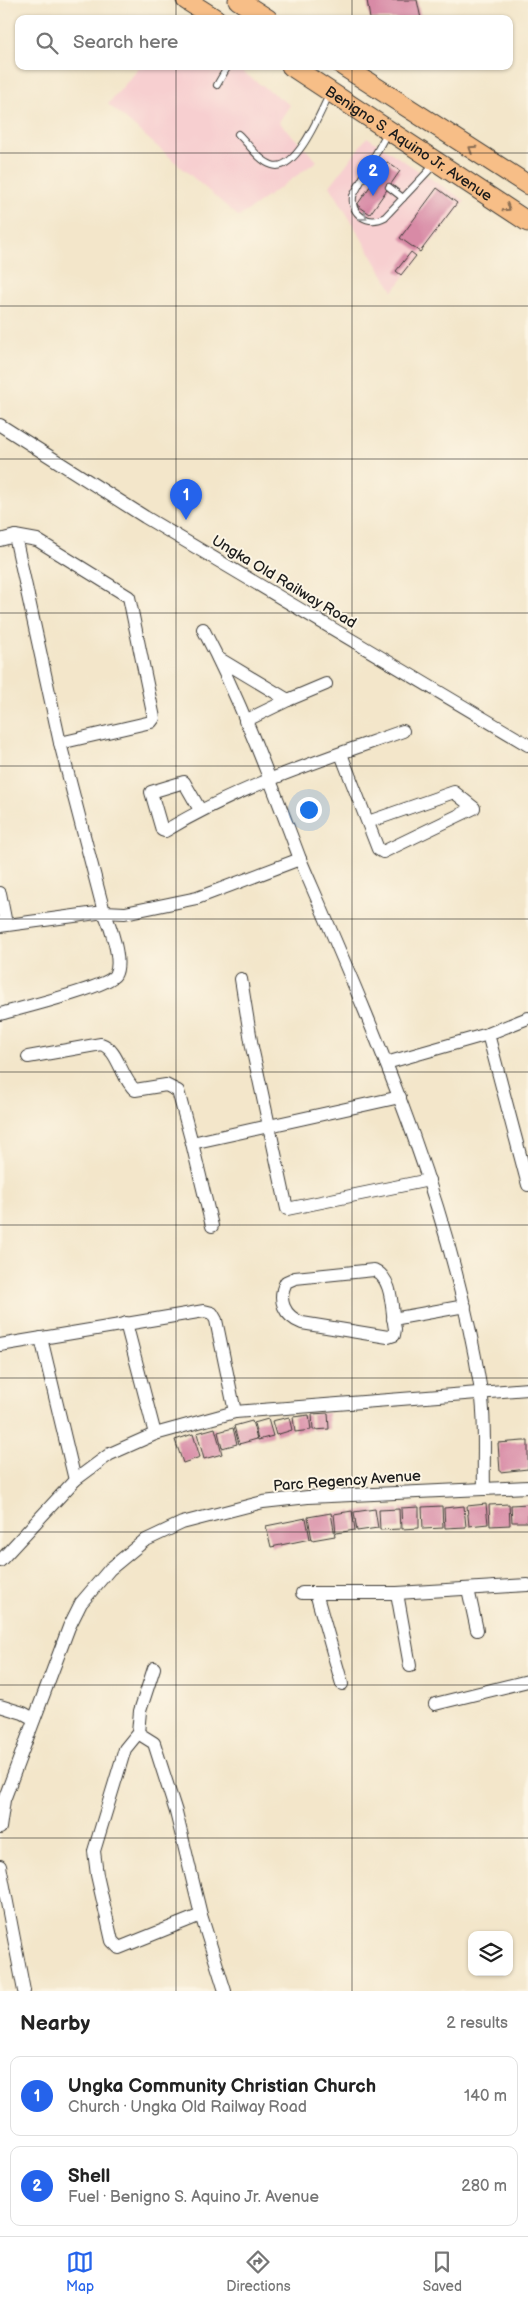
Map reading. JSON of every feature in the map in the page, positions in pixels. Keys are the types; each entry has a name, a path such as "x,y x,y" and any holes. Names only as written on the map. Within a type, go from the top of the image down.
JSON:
{"main road":[{"path":"186,0 210,15"},
{"path":"238,0 262,15"},
{"name":"Benigno S. Aquino Jr. Avenue","path":"297,70 528,222"},
{"name":"Benigno S. Aquino Jr. Avenue","path":"349,70 528,185"}],"street":[{"name":"Ungka Old Railway Road","path":"0,425 145,517 528,745"},
{"path":"0,540 15,536 36,540 128,597 154,718 151,722 60,744"},
{"path":"0,1014 90,988 112,978 117,970 111,926 104,912 60,744 15,536"},
{"path":"203,630 218,658 270,780 300,859 400,1097 429,1180 451,1250 465,1306 481,1393 484,1489"},
{"path":"218,658 288,700"},
{"path":"245,721 326,684"},
{"path":"200,810 270,780 403,731"},
{"path":"341,754 378,849 383,852 474,808 474,806 454,792 368,822"},
{"path":"0,893 3,925 104,912 125,913 197,898 300,859"},
{"path":"241,979 252,1047 286,1209 429,1180"},
{"path":"386,1063 488,1034 528,1018"},
{"path":"488,1034 528,1185"},
{"path":"28,1057 101,1044 108,1046 113,1052 128,1084 135,1090 166,1085 178,1091 212,1226"},
{"path":"192,1143 400,1097"},
{"path":"374,1270 383,1274 387,1284 393,1319 394,1335 388,1337 302,1323 291,1319 284,1309 282,1290 286,1282 295,1278 374,1270"},
{"path":"393,1319 465,1306"},
{"path":"0,1345 204,1311 212,1313 216,1320 234,1412"},
{"path":"126,1323 155,1434"},
{"path":"41,1338 75,1480"},
{"path":"2,1559 75,1480 110,1454 155,1434 234,1412 528,1389"},
{"name":"Parc Regency Avenue","path":"0,1828 2,1799 69,1627 81,1603 110,1569 144,1541 182,1523 264,1502 308,1497 528,1487"},
{"path":"0,1542 2,1559"},
{"path":"302,1593 397,1593 528,1585"},
{"path":"468,1589 476,1630"},
{"path":"316,1593 342,1684"},
{"path":"397,1593 410,1666"},
{"path":"154,1668 140,1711 138,1733 125,1749 94,1851 97,1876 112,1942 119,1948 128,1946 201,1915"},
{"path":"435,1704 528,1682"},
{"path":"0,1706 23,1713 34,1719"},
{"path":"138,1733 154,1743 176,1812 201,1915 225,1991"},
{"path":"0,1866 24,1991"}],"lane":[{"path":"217,85 226,70"},
{"path":"238,134 266,163 274,167 281,165 295,156 312,131 331,91"},
{"path":"388,130 352,200 361,216 370,222 377,222 385,217 437,162"},
{"path":"367,169 376,177"},
{"path":"389,187 403,198"}],"shaded area":[{"path":"138,70 240,70 290,105 279,122 317,161 239,217 108,104"},
{"path":"367,137 465,201 393,291 330,186"}],"building":[{"path":"367,0 417,0 420,15 369,15"},
{"path":"387,162 400,171 370,214 357,205"},
{"path":"437,188 457,203 420,252 400,238"},
{"path":"411,252 416,256 401,275 396,271"},
{"path":"328,1413 329,1429 313,1430 312,1414"},
{"path":"309,1415 311,1430 295,1432 293,1417"},
{"path":"289,1417 292,1430 276,1435 272,1421"},
{"path":"268,1419 273,1436 258,1440 254,1423"},
{"path":"252,1421 257,1439 239,1444 234,1426"},
{"path":"215,1428 222,1454 204,1459 197,1433"},
{"path":"233,1428 237,1444 222,1448 218,1432"},
{"path":"193,1434 200,1457 183,1463 175,1440"},
{"path":"528,1441 528,1469 500,1472 498,1443"},
{"path":"486,1504 488,1524 469,1526 467,1506"},
{"path":"509,1504 510,1525 490,1526 489,1505"},
{"path":"528,1504 528,1522 512,1522 511,1505"},
{"path":"442,1506 443,1528 423,1529 422,1507"},
{"path":"464,1506 466,1527 445,1528 444,1508"},
{"path":"419,1507 419,1528 402,1529 401,1508"},
{"path":"375,1509 378,1528 357,1531 354,1512"},
{"path":"399,1509 400,1529 380,1530 379,1510"},
{"path":"352,1511 355,1530 336,1533 334,1514"},
{"path":"331,1513 335,1536 312,1540 308,1517"},
{"path":"306,1518 310,1539 271,1547 266,1526"}],"place":[{"name":"Shell","path":"373,196"},
{"name":"Ungka Community Christian Church","path":"186,520"}]}
